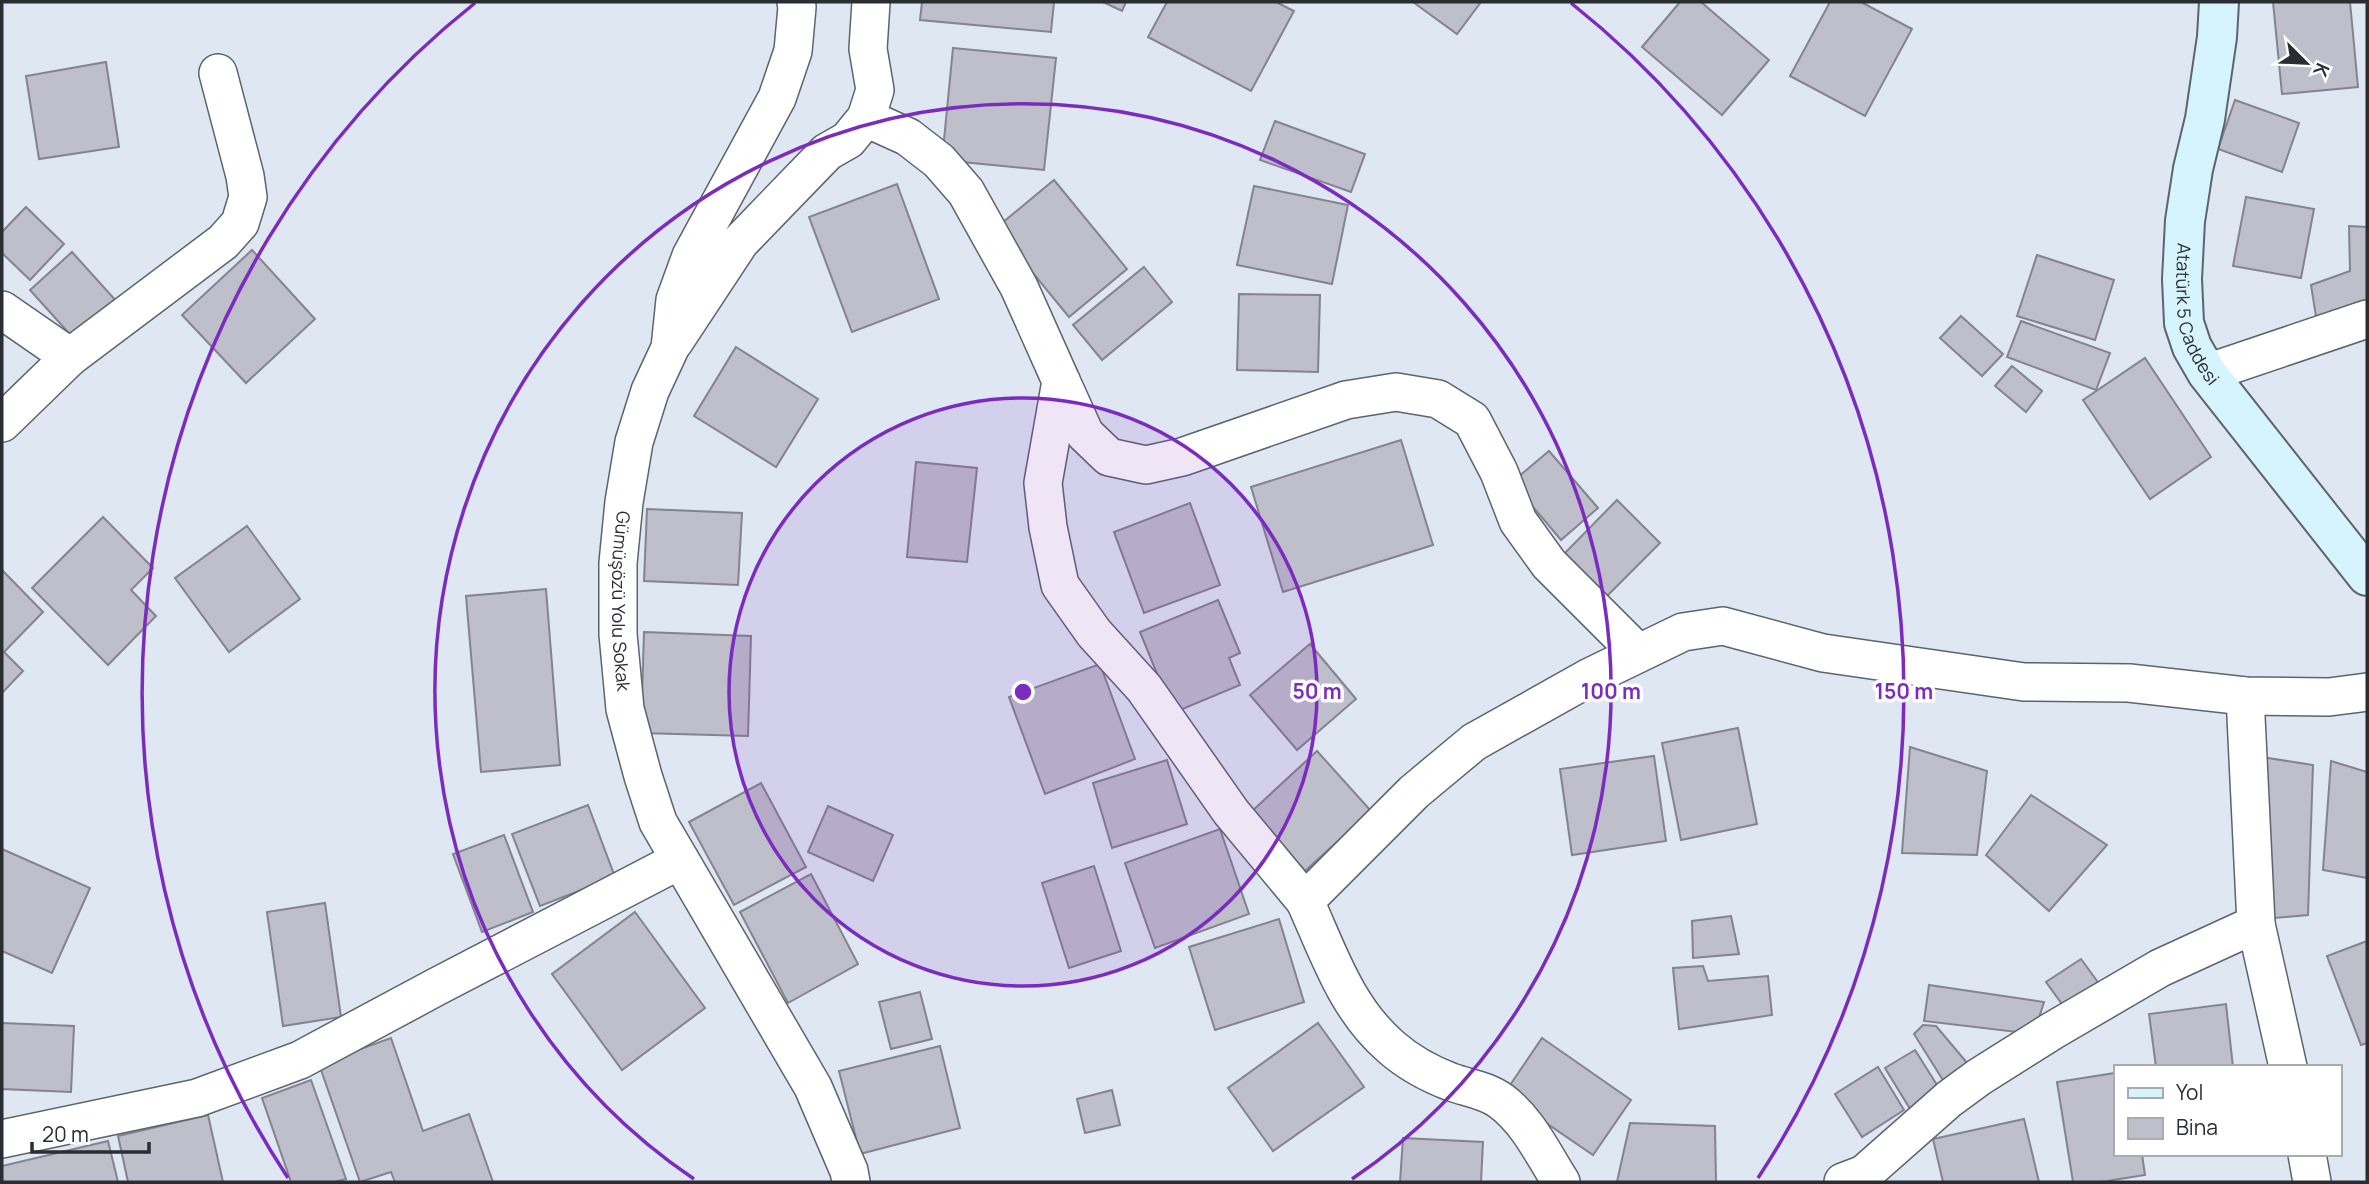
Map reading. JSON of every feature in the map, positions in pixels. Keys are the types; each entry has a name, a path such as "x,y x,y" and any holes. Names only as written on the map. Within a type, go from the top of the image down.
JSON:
{"main road":[{"name":"Atatürk 5 Caddesi","path":"2219,2 2207,105 2185,221 2182,279 2184,323 2192,347 2207,373 2367,576"}],"street":[{"name":"Gümüşözü Yolu Sokak","path":"796,2 793,51 777,98 691,256 675,300 670,348 650,391 634,442 618,563 618,634 625,709 659,822 813,1087 849,1171 851,1182"},
{"path":"670,348 740,242 827,152 848,140 866,118 875,90 868,49 871,2"},
{"path":"2,423 70,358 223,242 240,223 248,197 247,187 218,73"},
{"path":"866,118 908,137 939,161 965,192 1019,287 1085,434 1110,457 1146,465 1208,448 1346,400 1396,393 1438,400 1472,420 1499,472 1518,521 1549,564 1638,653"},
{"path":"2,310 70,358"},
{"path":"2207,373 2367,319"},
{"path":"1061,381 1043,483 1048,527 1060,585 1094,633 1144,688 1231,812 1305,901 1343,987 1362,1017 1392,1048 1418,1066 1451,1082 1480,1089 1501,1101 1525,1124 1561,1182"},
{"path":"1305,901 1414,792 1474,742 1534,706 1683,632 1723,626 1823,653 2024,682 2129,683 2245,696 2329,697 2367,692"},
{"path":"2245,696 2256,924 2288,1065"},
{"path":"2,1139 197,1098 300,1060 680,860"},
{"path":"1843,1182 1864,1174 1979,1077 2052,1031 2160,968 2256,924"},
{"path":"2307,1156 2312,1182"}],"building":[{"path":"922,2 1054,2 1051,32 920,20"},
{"path":"1103,2 1126,2 1122,11"},
{"path":"1167,2 1276,2 1294,11 1251,91 1148,37"},
{"path":"1413,2 1481,2 1457,34"},
{"path":"1680,2 1701,2 1769,60 1722,115 1642,47"},
{"path":"1830,2 1861,2 1912,29 1865,116 1790,76"},
{"path":"2273,2 2350,2 2358,87 2282,94"},
{"path":"953,48 1056,58 1044,170 942,160"},
{"path":"106,62 119,147 39,159 26,76"},
{"path":"2235,100 2299,123 2282,172 2218,149"},
{"path":"1275,121 1365,154 1351,192 1260,160"},
{"path":"1054,180 1127,269 1069,317 996,228"},
{"path":"897,184 939,299 852,332 809,217"},
{"path":"1254,186 1348,205 1332,284 1237,265"},
{"path":"2246,197 2314,209 2301,278 2233,266"},
{"path":"26,207 64,244 30,280 2,253 2,232"},
{"path":"2349,226 2367,227 2367,305 2317,323 2311,285 2350,271"},
{"path":"252,250 315,319 246,383 182,315"},
{"path":"72,252 118,303 76,341 30,290"},
{"path":"2037,255 2114,280 2095,340 2017,316"},
{"path":"1144,267 1172,302 1102,360 1073,325"},
{"path":"1239,294 1320,295 1318,372 1237,370"},
{"path":"1961,316 2003,354 1982,376 1940,338"},
{"path":"2021,321 2110,353 2096,390 2007,357"},
{"path":"736,347 818,399 776,467 694,416"},
{"path":"2145,358 2211,457 2150,499 2083,400"},
{"path":"2012,366 2042,391 2026,412 1995,386"},
{"path":"1401,440 1433,545 1283,592 1251,487"},
{"path":"1549,451 1598,508 1561,540 1512,482"},
{"path":"916,462 977,468 967,562 907,557"},
{"path":"1617,500 1660,543 1603,600 1560,558"},
{"path":"1190,503 1220,585 1144,613 1114,532"},
{"path":"647,509 742,513 738,585 644,581"},
{"path":"103,517 153,568 131,590 156,616 108,665 32,588"},
{"path":"247,526 300,599 229,652 175,578"},
{"path":"2,570 43,612 4,652 23,671 2,693"},
{"path":"546,589 560,765 481,772 466,596"},
{"path":"1218,600 1240,653 1229,658 1240,685 1173,713 1140,632"},
{"path":"644,632 751,636 748,736 641,733"},
{"path":"1310,644 1356,699 1297,750 1250,695"},
{"path":"1100,664 1135,759 1045,794 1009,697"},
{"path":"1738,728 1757,824 1681,840 1662,743"},
{"path":"1910,747 1987,771 1977,855 1902,853"},
{"path":"1317,751 1371,811 1305,871 1251,812"},
{"path":"1654,756 1666,841 1572,855 1560,769"},
{"path":"2255,756 2313,765 2308,915 2263,919"},
{"path":"1167,760 1187,824 1112,848 1093,783"},
{"path":"2331,761 2367,772 2367,878 2323,870"},
{"path":"761,783 806,867 734,905 689,822"},
{"path":"2031,795 2107,845 2049,911 1986,855"},
{"path":"588,805 615,877 540,906 512,834"},
{"path":"828,806 893,835 873,881 808,852"},
{"path":"1220,829 1249,914 1155,948 1125,863"},
{"path":"504,835 533,912 482,932 453,854"},
{"path":"2,849 90,888 52,973 2,951"},
{"path":"1094,866 1121,951 1069,968 1042,883"},
{"path":"811,874 858,964 788,1003 740,912"},
{"path":"325,903 341,1017 283,1026 267,912"},
{"path":"635,912 705,1008 622,1070 552,974"},
{"path":"1731,916 1739,954 1693,958 1692,921"},
{"path":"1279,919 1304,1002 1215,1030 1189,947"},
{"path":"2367,941 2367,1043 2361,1045 2327,956"},
{"path":"2081,959 2100,985 2067,1011 2046,982"},
{"path":"1703,966 1708,981 1768,976 1772,1015 1679,1029 1673,968"},
{"path":"1929,985 2044,1002 2034,1034 1924,1021"},
{"path":"920,992 932,1039 891,1049 879,1002"},
{"path":"2226,1004 2233,1065 2156,1065 2149,1014"},
{"path":"2,1023 74,1026 71,1092 2,1089"},
{"path":"1318,1023 1364,1087 1273,1151 1228,1088"},
{"path":"1923,1025 1936,1026 1974,1071 1946,1085 1914,1034"},
{"path":"391,1038 423,1131 469,1114 493,1182 395,1182 391,1172 360,1182 319,1064"},
{"path":"1542,1038 1631,1100 1593,1155 1504,1094"},
{"path":"940,1046 960,1128 860,1154 839,1071"},
{"path":"1915,1050 1942,1093 1912,1112 1885,1068"},
{"path":"1878,1067 1904,1110 1862,1137 1835,1094"},
{"path":"2114,1073 2114,1156 2142,1156 2145,1175 2101,1182 2073,1182 2057,1082"},
{"path":"311,1080 346,1179 335,1182 291,1182 262,1098"},
{"path":"1112,1090 1120,1125 1085,1133 1077,1099"},
{"path":"208,1115 223,1182 128,1182 118,1136"},
{"path":"2024,1119 2039,1182 1943,1182 1933,1139"},
{"path":"1630,1123 1715,1126 1716,1182 1617,1182"},
{"path":"1403,1138 1483,1142 1481,1182 1400,1182"},
{"path":"108,1141 118,1182 2,1182 2,1166"}]}
